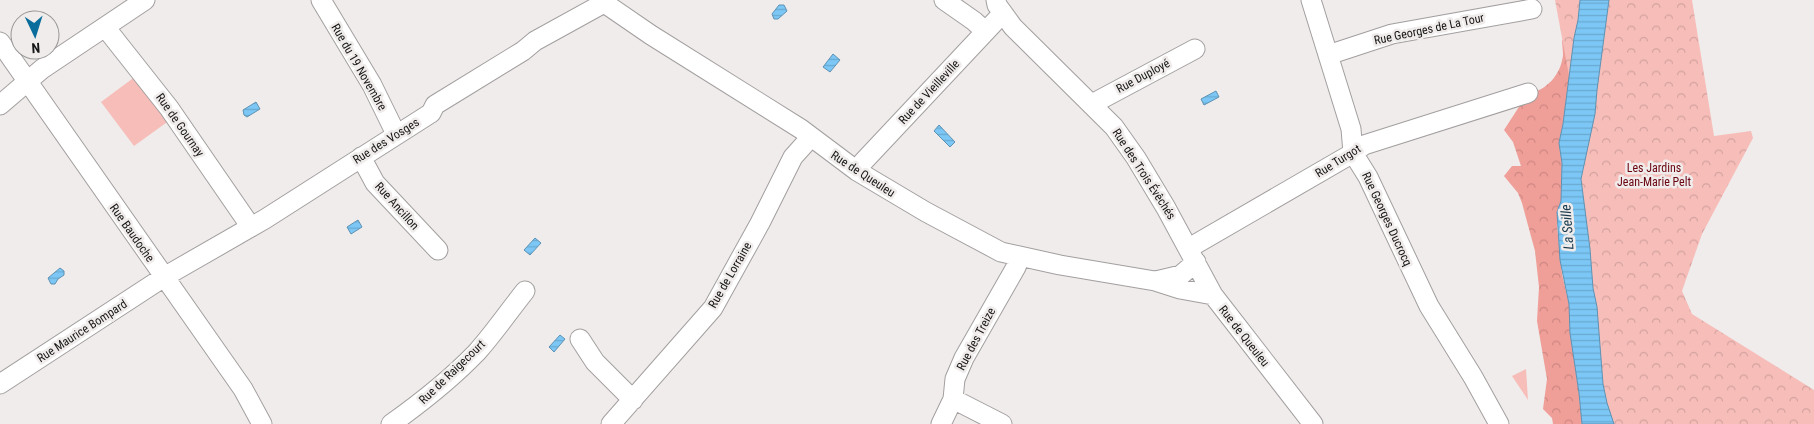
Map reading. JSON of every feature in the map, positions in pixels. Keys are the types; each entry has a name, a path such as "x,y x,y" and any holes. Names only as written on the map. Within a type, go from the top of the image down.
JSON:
{"street":[{"path":"0,105 42,69 145,0"},
{"name":"Rue du 19 Novembre","path":"320,0 372,85 396,134"},
{"path":"944,0 974,20 985,31"},
{"name":"Rue Georges Ducrocq","path":"1311,0 1351,129 1353,153 1368,177 1429,306 1473,377 1499,424"},
{"name":"Rue des Vosges","path":"164,277 252,227 396,134 432,113 435,105 524,50 535,40 602,1"},
{"name":"Rue de Queuleu","path":"602,1 651,35 794,124 857,172 930,214 1002,252 1020,257 1155,281 1180,290 1213,296 1313,424"},
{"name":"Rue de Vieilleville","path":"857,172 863,162 985,31 999,7"},
{"name":"Rue des Trois Évêchés","path":"999,7 1013,27 1114,127 1136,158 1192,255 1213,296"},
{"name":"Rue Georges de La Tour","path":"1328,55 1392,34 1532,9"},
{"name":"Rue de Gournay","path":"105,27 169,108 252,227"},
{"name":"Rue Baudoche","path":"0,42 248,397 262,424"},
{"name":"Rue Duployé","path":"1092,104 1195,49"},
{"name":"Rue Turgot","path":"1192,255 1367,143 1528,93"},
{"name":"Rue de Lorraine","path":"611,424 713,308 760,223 793,157 811,137"},
{"name":"Rue Ancillon","path":"361,157 375,183 438,250"},
{"name":"Rue de Queuleu","path":"1155,281 1180,275 1192,255"},
{"name":"Rue des Treize","path":"941,424 953,399 955,379 964,358 1020,257"},
{"name":"Rue Maurice Bompard","path":"0,384 164,277"},
{"name":"Rue de Raigecourt","path":"391,424 430,394 478,351 525,291"},
{"path":"580,339 595,362 633,400"},
{"path":"953,399 1002,424"}],"green space":[{"name":"Les Jardins Jean-Marie Pelt","path":"1555,0 1692,0 1714,136 1751,131 1753,138 1702,234 1682,291 1692,314 1814,390 1814,424 1598,424 1581,179 1585,162"},
{"path":"1562,39 1572,55 1559,143 1562,163 1561,201 1557,212 1557,226 1562,274 1569,304 1570,333 1582,424 1553,424 1552,418 1543,409 1547,379 1537,321 1539,287 1535,251 1518,193 1504,176 1512,166 1521,166 1513,142 1504,130 1528,93 1541,89 1556,75 1562,62"},
{"path":"136,76 170,120 134,146 101,102"},
{"path":"1526,369 1528,400 1512,376"}],"water":[{"name":"La Seille","path":"1580,0 1609,0 1595,114 1581,179 1593,288 1597,307 1603,384 1614,424 1582,424 1570,333 1569,304 1560,260 1557,212 1561,201 1562,163 1559,143"},
{"path":"779,5 784,5 787,11 778,19 774,19 772,14"},
{"path":"833,54 840,60 830,72 823,67"},
{"path":"1216,91 1219,97 1204,105 1201,99"},
{"path":"256,102 260,109 247,117 244,115 243,110"},
{"path":"939,125 955,142 950,147 934,131"},
{"path":"358,220 362,227 351,234 347,227"},
{"path":"535,238 541,243 530,255 524,250"},
{"path":"60,268 64,271 64,275 55,284 51,284 48,278"},
{"path":"560,335 565,339 554,352 549,347"}]}
